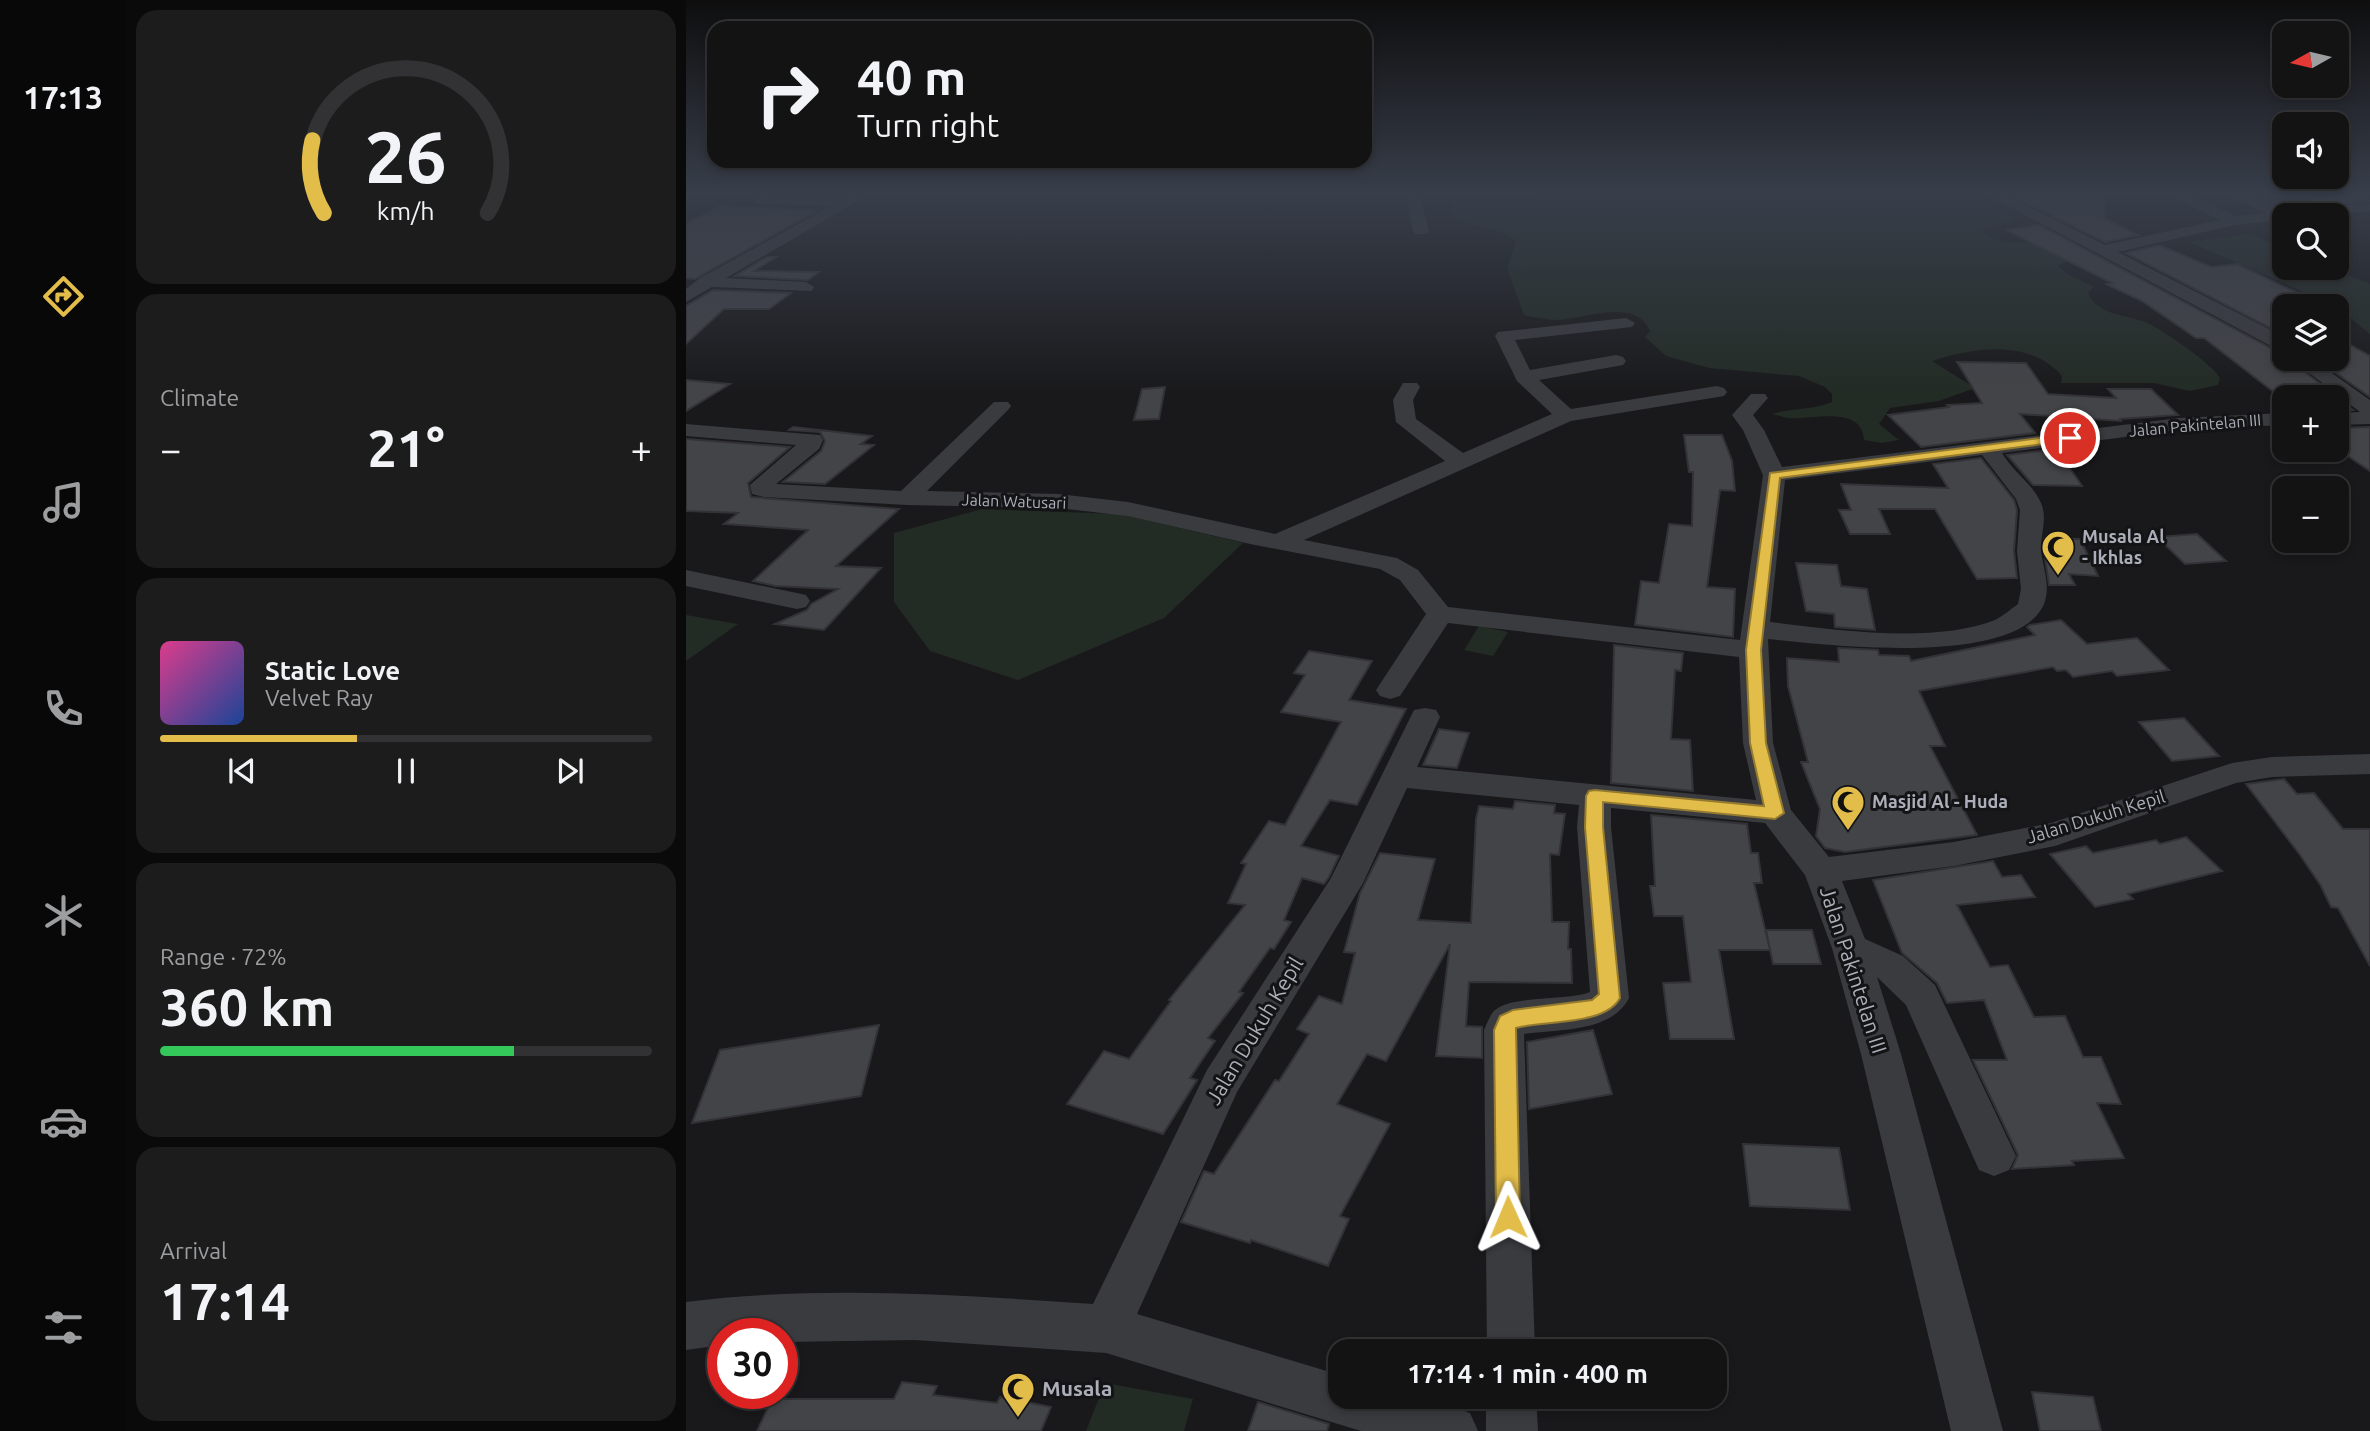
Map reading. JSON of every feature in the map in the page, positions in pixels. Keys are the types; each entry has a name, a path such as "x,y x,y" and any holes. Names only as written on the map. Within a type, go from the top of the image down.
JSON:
{"street":[{"path":"686,297 698,283 741,262"},
{"path":"2122,262 2272,339"},
{"path":"733,266 761,267"},
{"path":"698,283 806,287"},
{"path":"1566,416 1524,377 1504,337 1626,323"},
{"path":"1524,377 1616,361"},
{"path":"2316,371 2370,410"},
{"path":"1410,387 1403,400 1406,422 1461,462"},
{"path":"1278,542 1566,416 1717,392"},
{"path":"1758,398 1742,415 1753,430 1774,475"},
{"path":"907,498 1001,406"},
{"path":"2349,419 2370,418"},
{"name":"Jalan Pakintelan III","path":"1977,1431 1881,1054 1850,948 1821,871 1775,813 1758,743 1755,639 1774,475 2179,424 2272,420"},
{"name":"Jalan Watusari","path":"686,430 812,440 811,444 761,485 760,489 764,490 907,498 1058,501 1128,509 1388,564 1409,575 1440,614"},
{"path":"1390,690 1440,614 1755,639 1925,640 1984,632 2010,623 2028,609 2033,591 2028,539 2033,524 2030,503 2001,469 1989,448"},
{"path":"686,578 797,601"},
{"name":"Jalan Dukuh Kepil","path":"1106,1329 1221,1082 1346,883 1425,717"},
{"name":"Jalan Dukuh Kepil","path":"1821,871 1954,854 2054,834 2232,773 2272,766 2370,764"},
{"path":"1397,776 1775,813"},
{"path":"1511,1339 1504,1030 1513,1019 1597,1008 1610,998 1594,827 1595,796"},
{"path":"1850,948 1881,960 1904,974 1922,996 1994,1156"},
{"path":"686,1326 742,1319 915,1316 1106,1329 1452,1431"},
{"path":"1511,1409 1512,1431"}],"shaded area":[{"path":"1509,262 2066,262 2058,266 2069,275 2094,287 2088,292 2098,305 2112,313 2145,322 2162,331 2198,356 2220,378 2218,385 2190,391 2154,383 2061,383 2062,376 2049,364 2034,356 2001,349 1966,352 1932,361 1975,388 1939,401 1890,408 1879,424 1899,440 1882,443 1864,440 1861,429 1855,422 1845,418 1788,418 1772,414 1832,402 1832,394 1825,387 1799,376 1709,368 1666,356 1645,337 1650,331 1643,321 1634,315 1609,312 1557,320 1524,315 1507,268"},
{"path":"2234,262 2272,262 2272,278"},
{"path":"2349,275 2370,284 2370,334 2349,317 2349,294 2308,294 2276,280 2349,280"},
{"path":"982,509 1121,514 1243,543 1164,618 1018,680 930,651 894,602 894,533"},
{"path":"686,615 738,624 686,661"},
{"path":"1479,626 1508,632 1493,656 1464,650"},
{"path":"1105,1383 1193,1399 1184,1431 1086,1431"}],"building":[{"path":"686,262 726,262 695,279 686,278"},
{"path":"759,262 768,262 754,271 819,272 808,280 735,276"},
{"path":"2070,262 2108,262 2272,349 2272,371 2304,371 2322,385 2272,385 2272,391 2204,338 2196,338 2142,301 2106,284 2112,283"},
{"path":"2143,262 2199,262 2211,267 2237,264 2300,294 2272,294 2272,329"},
{"path":"713,290 791,293 769,309 724,309 686,344 686,306"},
{"path":"2349,344 2370,356 2370,397 2333,371 2349,371"},
{"path":"1957,362 2026,363 2048,394 2116,398 2108,389 2151,389 2178,415 2120,419 2121,421 2020,414 2035,433 1921,447 1888,415 1949,407 1947,405 1982,403"},
{"path":"686,380 730,384 686,411"},
{"path":"1165,387 1159,419 1134,420 1142,389"},
{"path":"793,427 872,436 861,444 874,445 825,484 783,482 821,451 825,441 820,432 789,430"},
{"path":"2370,427 2370,471 2349,457 2349,428"},
{"path":"1684,435 1722,435 1732,461 1735,491 1720,490 1707,587 1735,589 1733,637 1635,625 1641,581 1659,583 1669,524 1692,526 1693,472 1689,472"},
{"path":"686,439 790,447 748,483 751,497 899,509 836,566 881,568 824,630 775,624 807,610 811,604 838,589 775,586 753,581 808,530 724,524 738,513 686,511"},
{"path":"2048,450 2057,461 2065,461 2082,486 2033,485 2007,455"},
{"path":"1981,458 2014,500 2017,510 2014,551 2017,578 1977,579 1935,509 1879,509 1890,534 1850,534 1839,510 1851,510 1841,484 1948,488 1933,464"},
{"path":"2197,534 2226,561 2185,564 2157,537"},
{"path":"2044,538 2080,539 2098,576 2069,574 2075,585 2049,585"},
{"path":"1796,563 1837,565 1841,586 1867,589 1875,630 1835,627 1834,614 1806,611"},
{"path":"2061,620 2087,644 2137,638 2169,670 2117,676 2112,671 2073,677 2066,670 2057,671 2053,667 1919,691 1945,746 1930,746 1977,835 1845,852 1825,848 1816,836 1820,809 1801,762 1808,762 1788,686 1787,658 1839,662 1838,648 1878,650 1879,655 1909,656 1911,661 2035,635 2027,627"},
{"path":"1614,645 1683,653 1681,671 1675,670 1671,739 1690,740 1693,791 1611,783"},
{"path":"1309,651 1372,661 1349,700 1406,709 1357,805 1330,800 1301,846 1339,856 1329,877 1324,884 1302,878 1284,920 1291,922 1274,949 1270,948 1239,992 1243,993 1208,1038 1215,1041 1190,1078 1197,1080 1163,1134 1067,1104 1104,1051 1129,1059 1171,1001 1169,1000 1245,905 1228,903 1246,864 1241,863 1269,821 1285,825 1341,722 1281,712 1305,675 1294,673"},
{"path":"2184,718 2219,756 2172,761 2139,722"},
{"path":"1439,729 1469,733 1457,768 1423,765"},
{"path":"2284,779 2297,794 2314,793 2343,829 2370,829 2370,966 2338,908 2331,907 2321,886 2300,855 2246,784"},
{"path":"1515,801 1555,805 1554,813 1565,814 1559,855 1550,854 1552,922 1569,922 1568,949 1571,949 1572,983 1469,982 1466,1026 1482,1027 1482,1058 1436,1056 1450,944 1386,1061 1367,1054 1337,1104 1390,1124 1340,1216 1349,1219 1328,1266 1251,1240 1250,1243 1181,1222 1204,1171 1214,1174 1275,1080 1279,1081 1309,1034 1297,1029 1319,996 1342,1004 1355,953 1344,952 1360,893 1380,853 1435,859 1418,920 1471,923 1476,819 1479,806 1513,809"},
{"path":"1651,815 1747,824 1751,853 1758,853 1762,883 1754,883 1770,950 1719,950 1734,1039 1670,1039 1663,983 1691,982 1683,916 1654,916 1650,886 1655,886"},
{"path":"2186,837 2222,871 2128,894 2133,899 2095,907 2050,854 2086,846 2093,853 2156,840 2160,844"},
{"path":"1993,861 2002,877 2021,875 2035,897 1957,905 1990,967 2008,965 2034,1017 2065,1016 2083,1057 2101,1057 2121,1104 2097,1103 2124,1158 2012,1169 2018,1155 1973,1060 2007,1060 1984,1000 1947,1003 1937,983 1902,953 1873,880"},
{"path":"1766,930 1812,930 1821,964 1773,964"},
{"path":"879,1025 861,1096 692,1123 720,1050"},
{"path":"1593,1030 1612,1094 1529,1109 1527,1042"},
{"path":"1743,1144 1839,1148 1850,1210 1750,1206"},
{"path":"902,1382 937,1386 933,1395 997,1403 1000,1397 1051,1407 1041,1431 757,1431 767,1409 798,1409 798,1399 894,1399"},
{"path":"2032,1392 2093,1397 2101,1431 2040,1431"},
{"path":"1258,1402 1329,1424 1327,1431 1248,1431"}],"place":[{"name":"Musala Al - Ikhlas","path":"2058,577"},
{"name":"Masjid Al - Huda","path":"1848,832"},
{"name":"Musala","path":"1018,1419"}],"route":[{"path":"1508,1217 1504,1030 1513,1019 1597,1008 1610,998 1594,827 1595,796 1775,813 1758,743 1753,650 1774,475 2070,438"}]}
